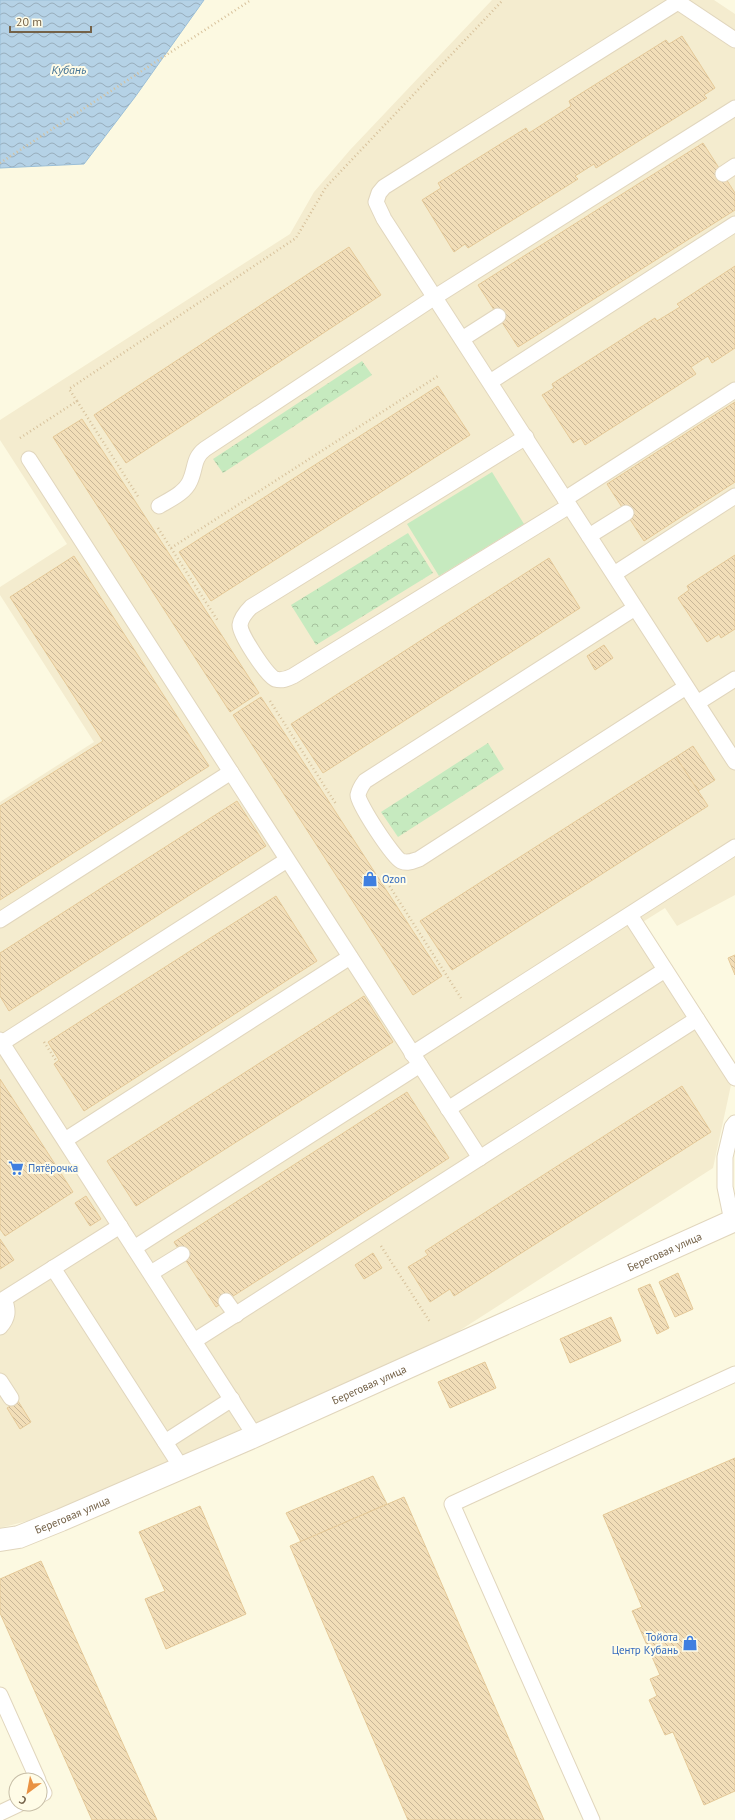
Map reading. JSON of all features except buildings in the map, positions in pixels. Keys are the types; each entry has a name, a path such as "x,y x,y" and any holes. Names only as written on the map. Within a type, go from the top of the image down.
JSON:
{"street":[{"name":"Береговая улица","path":"0,1540 19,1537 255,1436 734,1220"}],"lane":[{"path":"735,40 678,2 384,187 378,193 376,202 378,209 735,762"},
{"path":"159,506 186,487 190,482 196,458 205,448 435,297 735,108"},
{"path":"490,382 735,224"},
{"path":"462,339 498,316"},
{"path":"526,437 251,607 243,615 240,626 265,670 275,678 284,680 293,676 567,503 735,390"},
{"path":"29,459 480,1158"},
{"path":"614,574 735,496"},
{"path":"589,536 626,513"},
{"path":"635,608 365,781 358,796 361,804 375,826 392,852 400,860 409,863 419,859 686,687"},
{"path":"697,703 735,679"},
{"path":"0,920 231,772"},
{"path":"134,1248 630,915 735,847"},
{"path":"255,1436 1,1041 287,860"},
{"path":"630,915 735,1078"},
{"path":"65,1140 98,1110 350,957"},
{"path":"448,1110 665,970"},
{"path":"194,1341 697,1019"},
{"path":"734,1220 725,1187 724,1157 732,1127 735,1123"},
{"path":"0,1327 6,1321 8,1310 2,1296 53,1268 120,1226"},
{"path":"151,1273 182,1254"},
{"path":"53,1268 181,1468"},
{"path":"226,1301 236,1315"},
{"path":"592,1820 452,1504 735,1374"},
{"path":"0,1381 11,1398"},
{"path":"165,1442 232,1399"},
{"path":"0,1695 34,1772"}],"path":[{"path":"0,163 251,0"},
{"path":"77,401 69,389 296,238 326,187 503,0"},
{"path":"171,548 438,376"},
{"path":"45,1044 57,1062"},
{"path":"370,1228 430,1322"}],"shaded area":[{"path":"492,0 714,0 735,14 735,895 677,926 665,908 630,930 731,1085 713,1168 448,1338 43,1517 0,1528 0,802 94,742 0,595 0,587 67,544 0,440 0,420 290,234 314,192 350,150"}],"green space":[{"path":"362,361 372,375 223,473 213,459"},
{"path":"492,472 524,524 439,576 407,524"},
{"path":"408,533 433,573 316,645 291,605"},
{"path":"488,743 504,769 398,837 381,812"}],"water":[{"name":"Кубань","path":"0,0 204,0 135,97 84,164 0,168"}],"place":[{"name":"Ozon","path":"370,879"},
{"name":"Пятёрочка","path":"16,1168"},
{"name":"Тойота Центр Кубань","path":"690,1643"}]}
